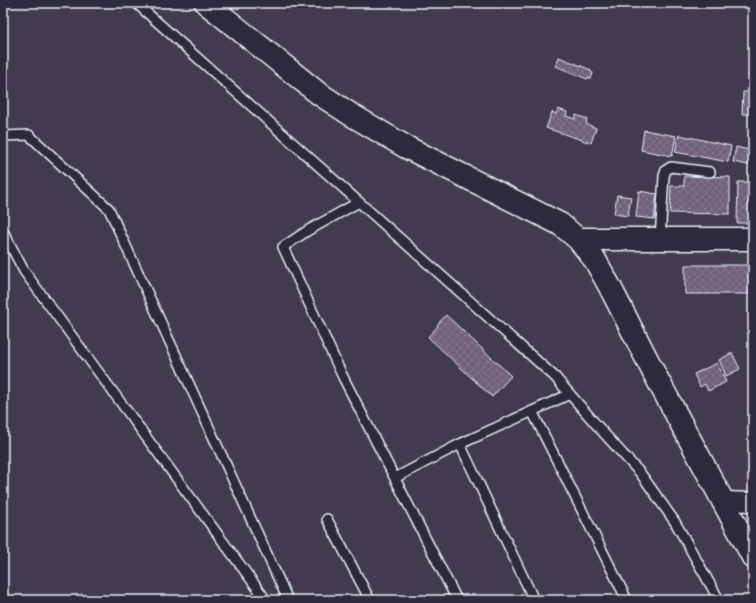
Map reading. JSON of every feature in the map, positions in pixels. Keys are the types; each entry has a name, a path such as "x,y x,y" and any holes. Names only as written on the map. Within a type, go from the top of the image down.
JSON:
{"main road":[{"path":"206,3 318,93 350,114 406,147 560,224 578,239 595,260 610,287 654,373 753,557"},
{"path":"578,239 753,239"}],"street":[{"path":"724,501 753,502"}],"lane":[{"path":"136,3 555,377 641,474 675,522 719,600"},
{"path":"3,136 29,135 109,208 288,600"},
{"path":"660,239 664,176 666,170 671,167 710,172"},
{"path":"359,202 307,231 283,247 342,374 457,600"},
{"path":"3,231 24,271 266,600"},
{"path":"396,478 460,444 570,394"},
{"path":"532,411 627,600"},
{"path":"460,444 534,600"},
{"path":"327,519 370,600"}],"shaded area":[{"path":"3,3 753,3 753,600 3,600"}],"building":[{"path":"559,57 591,70 590,71 593,73 591,79 587,79 556,66"},
{"path":"743,92 753,92 753,114 742,114"},
{"path":"558,109 567,112 566,116 575,119 576,115 587,119 586,124 596,128 591,143 546,128 552,112 556,114"},
{"path":"644,130 676,136 672,156 641,150"},
{"path":"679,135 731,146 728,162 675,152"},
{"path":"736,147 753,151 753,166 733,162"},
{"path":"684,176 730,177 730,214 670,213 671,186 684,186"},
{"path":"738,182 753,182 753,223 737,223"},
{"path":"639,191 657,194 654,219 636,217"},
{"path":"617,195 631,197 628,216 614,214"},
{"path":"685,265 753,265 753,294 685,294"},
{"path":"446,315 511,376 492,397 428,337"},
{"path":"732,353 740,369 726,376 719,360"},
{"path":"717,363 726,382 708,391 705,384 700,387 694,374"}]}
